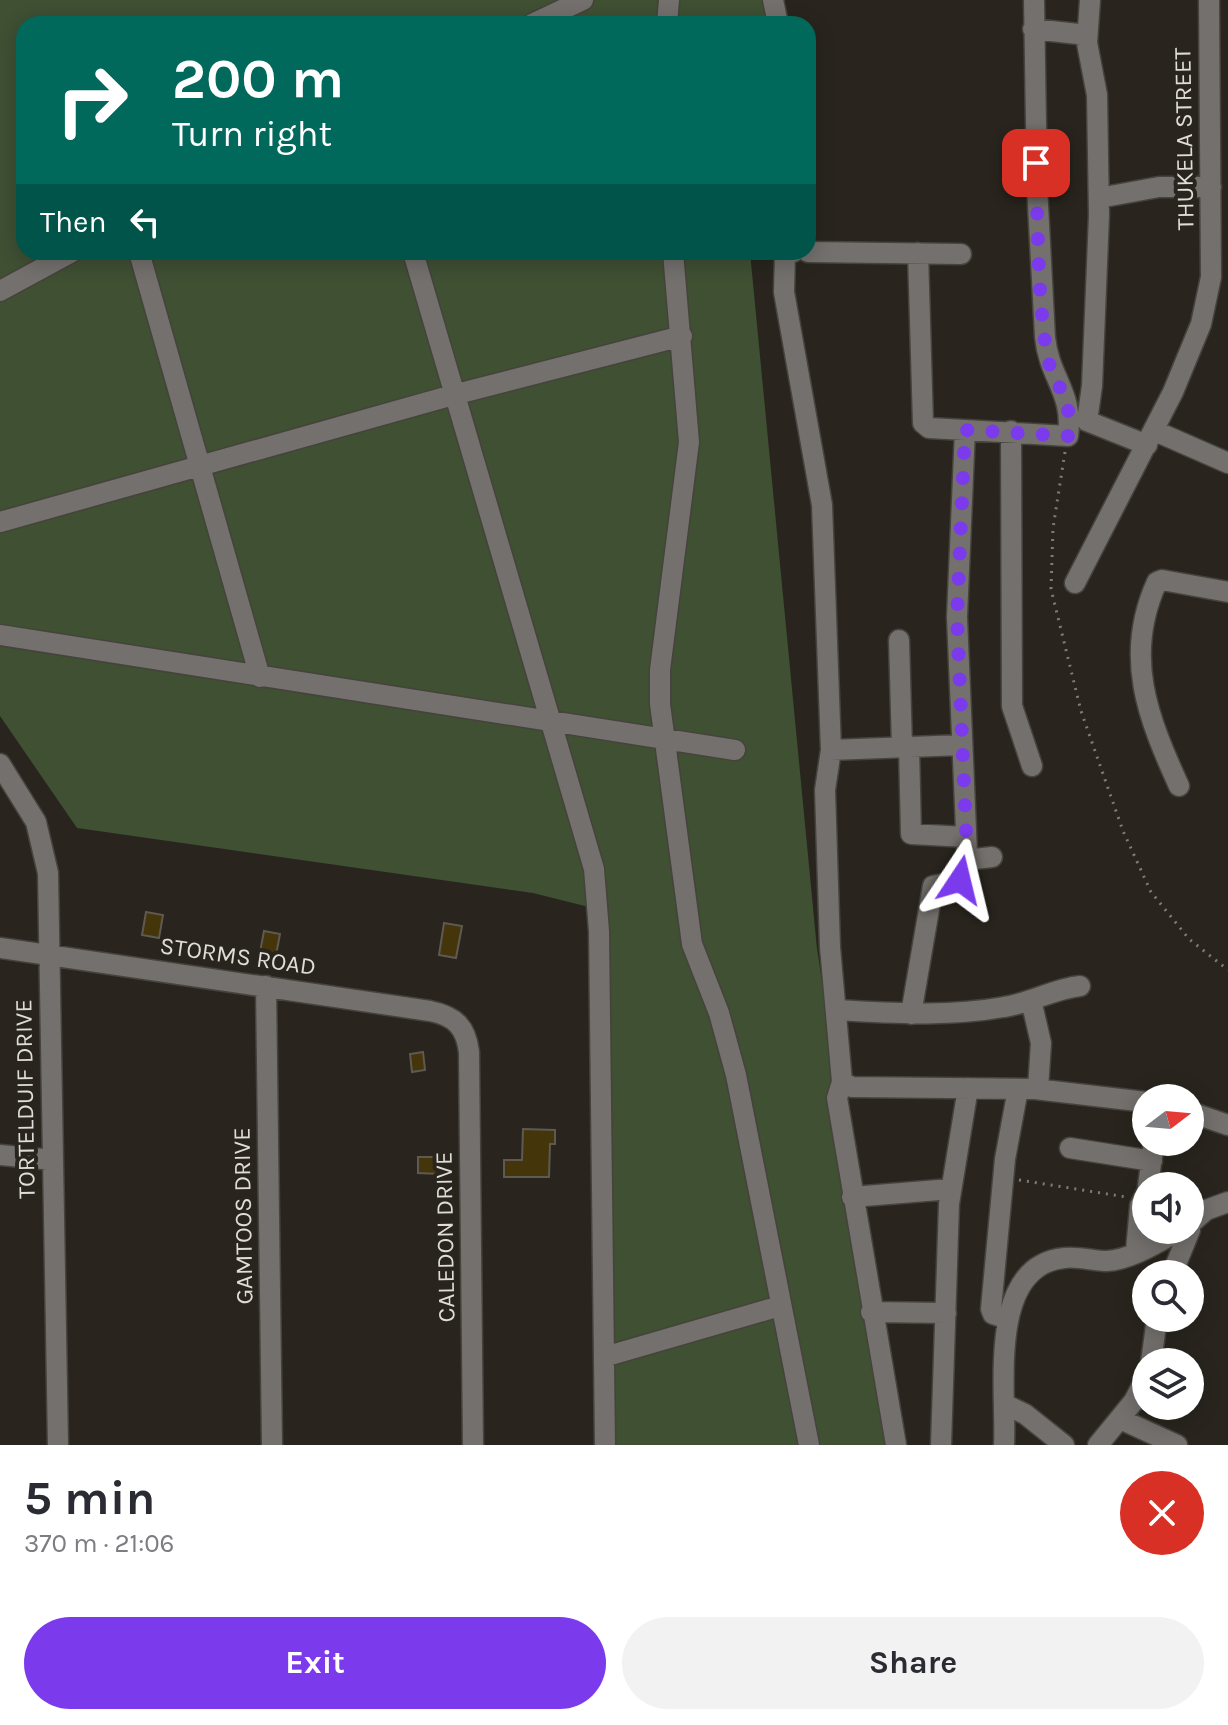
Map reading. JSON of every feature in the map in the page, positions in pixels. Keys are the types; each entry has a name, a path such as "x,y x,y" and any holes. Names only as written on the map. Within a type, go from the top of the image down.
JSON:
{"street":[{"path":"549,16 583,0"},
{"path":"918,253 923,423 929,428 1068,436 1070,408 1048,361 1045,337 1034,0"},
{"path":"1090,0 1087,35 1097,95 1099,198 1087,423 1151,438 1228,463"},
{"name":"THUKELA STREET","path":"1075,583 1151,438 1220,277 1211,187 1209,0"},
{"path":"1033,29 1087,35"},
{"path":"1099,198 1152,188 1211,187"},
{"path":"816,252 961,254"},
{"path":"0,291 57,260"},
{"path":"141,260 260,677"},
{"path":"415,260 594,869 598,899 605,1445"},
{"path":"674,260 689,442 660,670 664,739 692,944 728,1042 809,1445"},
{"path":"782,260 784,292 821,492 831,750 825,803 830,947 842,1082 837,1098 896,1445"},
{"path":"0,522 453,395 682,336"},
{"path":"911,1014 933,886 960,880 966,860 957,617 965,430"},
{"path":"1011,431 1012,706 1032,766"},
{"path":"1179,786 1143,694 1141,660 1150,601 1157,582 1162,580 1228,592"},
{"path":"0,635 735,750"},
{"path":"899,640 911,834 966,837"},
{"path":"831,750 962,745"},
{"name":"TORTELDUIF DRIVE","path":"0,764 28,807 41,838 48,873 58,1445"},
{"path":"966,860 992,857"},
{"name":"STORMS ROAD","path":"0,948 430,1011 456,1020 463,1028"},
{"name":"GAMTOOS DRIVE","path":"266,986 272,1445"},
{"path":"838,1010 911,1014 997,1008 1031,1000 1051,990 1080,986"},
{"path":"1008,1319 993,1314 991,1309 1003,1176 1041,1043 1031,1000"},
{"name":"CALEDON DRIVE","path":"463,1028 469,1052 473,1445"},
{"path":"842,1082 852,1087 1028,1089 1132,1100"},
{"path":"941,1445 951,1189 968,1088"},
{"path":"1204,1117 1228,1125"},
{"path":"1070,1148 1132,1151"},
{"path":"0,1155 53,1160"},
{"path":"852,1197 951,1189"},
{"path":"1204,1212 1228,1202"},
{"path":"1136,1251 1137,1244"},
{"path":"1004,1445 1006,1405 1003,1356 1008,1319 1024,1284 1047,1262 1073,1257 1115,1260 1151,1244"},
{"path":"604,1357 780,1306"},
{"path":"871,1312 946,1313"},
{"path":"1098,1445 1132,1400"},
{"path":"1006,1405 1025,1414 1064,1445"},
{"path":"1120,1419 1177,1445"}],"path":[{"path":"1068,436 1050,571 1057,622 1081,711 1123,831 1151,892 1189,939 1228,970"},
{"path":"1003,1176 1132,1191"}],"green space":[{"path":"0,0 768,0 766,16 16,16 16,260 751,260 817,949 865,1254 903,1445 605,1445 593,908 533,893 77,828 0,716"}],"building":[{"path":"146,912 163,915 159,938 142,935"},
{"path":"444,923 462,926 456,958 439,955"},
{"path":"264,931 280,934 276,955 260,952"},
{"path":"423,1052 425,1070 412,1072 410,1054"},
{"path":"523,1129 555,1130 555,1144 550,1144 549,1177 504,1177 504,1160 522,1160"},
{"path":"418,1157 440,1157 440,1174 418,1173"}],"route":[{"path":"960,880 967,854 957,617 965,430 1068,436 1070,423 1069,402 1052,371 1046,350 1036,163"}]}
